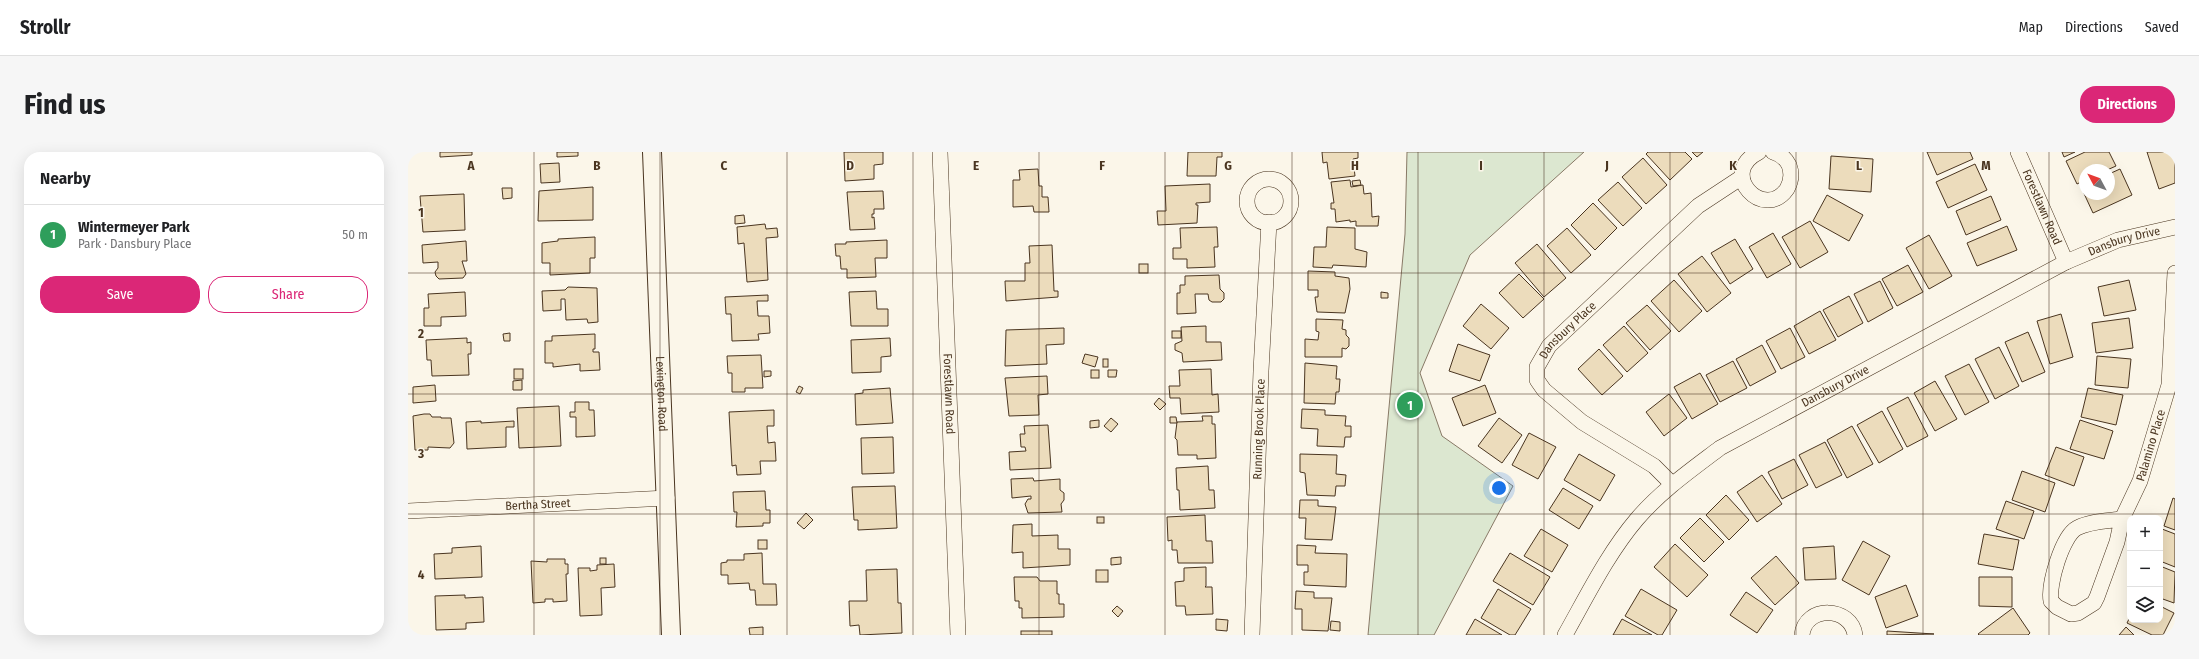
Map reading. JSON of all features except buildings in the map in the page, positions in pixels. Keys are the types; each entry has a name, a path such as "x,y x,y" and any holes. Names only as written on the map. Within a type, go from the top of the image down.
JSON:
{"street":[{"name":"Lexington Road","path":"652,152 667,498 671,635"},
{"name":"Forestlawn Road","path":"940,152 958,635"},
{"path":"1759,152 1747,161 1742,177 1744,184 1754,196 1769,200 1783,194 1788,188 1791,172 1784,158 1773,152"},
{"name":"Forestlawn Road","path":"2018,152 2066,262"},
{"name":"Dansbury Place","path":"1672,484 1654,466 1582,422 1560,405 1544,390 1537,380 1537,367 1549,346 1698,206 1742,177"},
{"name":"Running Brook Place","path":"1252,635 1261,371 1268,222"},
{"name":"Dansbury Drive","path":"1565,635 1610,558 1637,519 1672,484 1720,448 2066,262 2118,240 2175,227"},
{"name":"Palamino Place","path":"2122,519 2088,524 2076,528 2066,538 2051,583 2051,601 2057,608 2071,614 2078,612 2094,603 2117,542 2122,519 2140,481 2168,385 2175,273"},
{"name":"Bertha Street","path":"408,511 667,498"},
{"path":"1802,635 1807,622 1814,616 1823,612 1840,615 1848,620 1855,635"}],"green space":[{"path":"1407,152 1584,152 1470,255 1420,373 1442,436 1513,486 1434,635 1368,635 1405,234"}],"place":[{"name":"Wintermeyer Park","path":"1410,405"}]}
